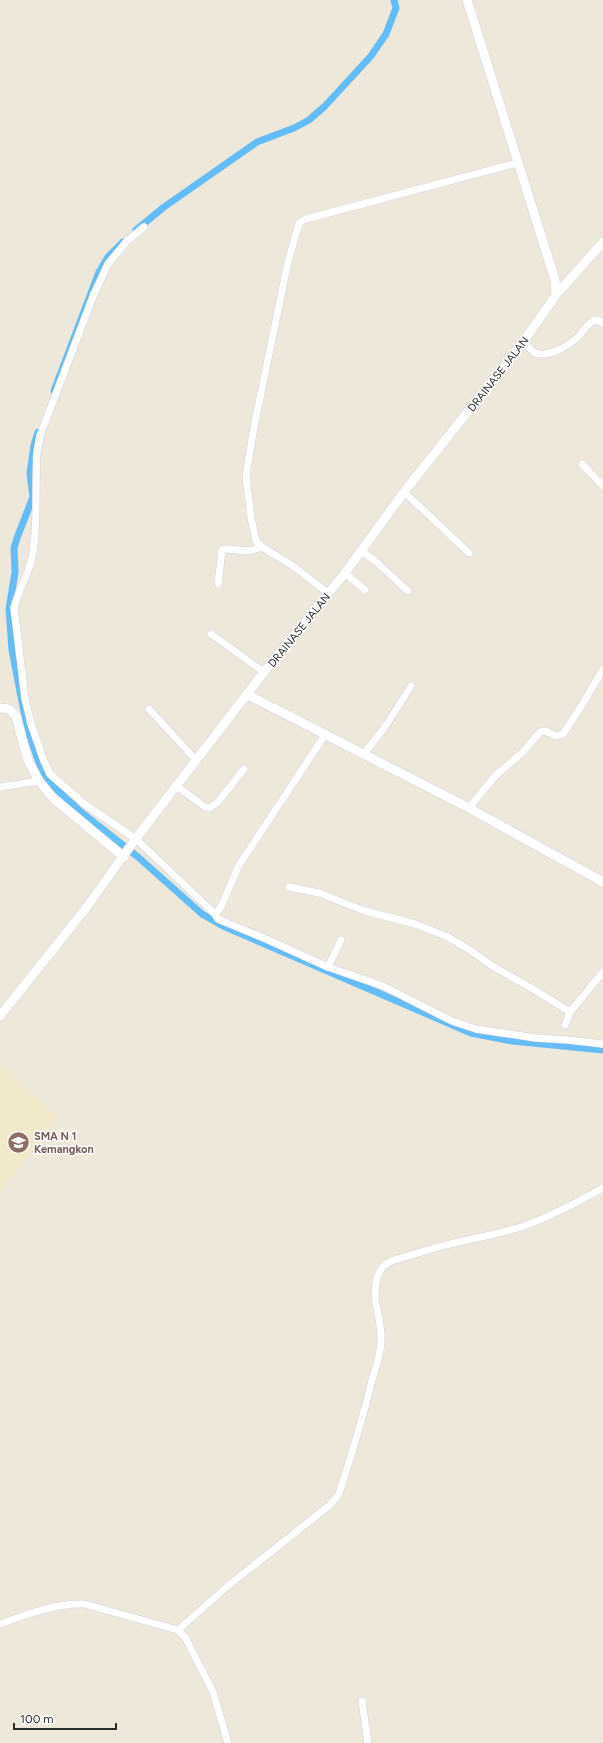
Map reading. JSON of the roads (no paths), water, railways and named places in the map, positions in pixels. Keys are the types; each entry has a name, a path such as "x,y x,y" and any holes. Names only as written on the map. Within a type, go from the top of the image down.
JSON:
{"street":[{"path":"467,0 555,280 556,295"},
{"path":"328,593 292,566 262,547 256,541 246,476 254,427 288,262 299,223 306,219 517,163"},
{"path":"144,227 127,241 108,264 94,294 40,436 36,473 37,497 33,553 28,572 16,597 14,608 25,698 31,724 50,774 83,803 135,840 215,914 218,919 328,967 383,986 452,1021 476,1029 528,1038 603,1044"},
{"name":"DRAINASE JALAN","path":"0,1016 86,908 135,840 178,787 264,672 344,573 404,492 523,342 556,295 603,242"},
{"path":"523,342 535,353 547,353 555,351 572,342 594,321 599,320 603,324"},
{"path":"582,464 603,486"},
{"path":"404,492 469,554"},
{"path":"218,584 222,550 249,551 262,547"},
{"path":"361,551 374,560 408,591"},
{"path":"344,573 365,590"},
{"path":"211,634 264,672"},
{"path":"469,808 491,780 507,764 522,753 540,732 545,731 556,736 563,734 582,706 603,670"},
{"path":"364,754 387,724 411,686"},
{"path":"248,695 469,808 603,881"},
{"path":"0,708 9,710 16,716 28,760 39,780 52,797 124,857"},
{"path":"149,709 197,761"},
{"path":"215,914 220,907 239,865 325,735"},
{"path":"178,787 205,807 209,808 216,802 244,769"},
{"path":"0,786 39,780"},
{"path":"289,887 319,893 365,911 415,924 448,937 470,950 492,966 570,1012"},
{"path":"328,967 341,940"},
{"path":"565,1025 570,1012 603,972"},
{"path":"178,1630 229,1585 330,1505 339,1494 366,1404 381,1347 380,1324 375,1288 378,1276 383,1267 389,1263 427,1250 536,1222 549,1217 603,1188"},
{"path":"0,1624 51,1608 74,1604 84,1604 178,1630 185,1637 213,1692 228,1743"},
{"path":"362,1701 367,1743"}],"waterway":[{"path":"136,230 164,207 257,142 294,128 309,120 325,106 371,56 386,34 396,8 394,0"},
{"path":"54,391 99,272 108,257 123,242"},
{"path":"38,432 34,445 30,473 33,497 14,548 15,572 9,609 12,650 30,737 42,771 54,787 81,812 138,857 202,914 223,926 471,1033 512,1041 603,1050"}],"place":[{"name":"SMA N 1 Kemangkon","path":"19,1142"}]}
